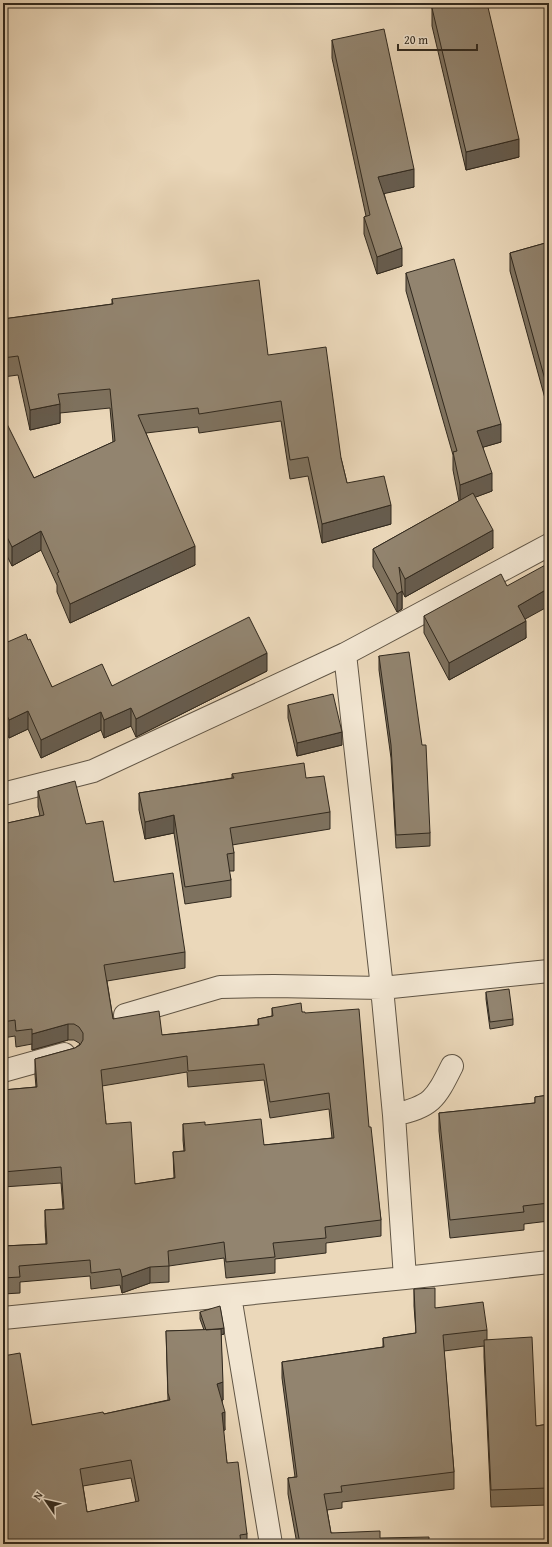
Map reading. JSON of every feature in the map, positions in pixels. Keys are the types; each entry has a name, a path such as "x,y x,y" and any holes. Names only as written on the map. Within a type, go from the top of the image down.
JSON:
{"street":[{"path":"3,794 93,771 345,654 549,545"},
{"path":"345,654 382,988 394,1115 405,1278"},
{"path":"125,1015 220,987 274,986 382,988 549,971"},
{"path":"3,1071 71,1052"},
{"path":"394,1115 417,1109 432,1099 440,1090 452,1066"},
{"path":"3,1318 230,1296 549,1262"},
{"path":"230,1296 271,1544"}],"building":[{"path":"452,3 487,3 519,139 466,152 432,8"},
{"path":"384,29 414,169 378,177 402,248 377,257 364,217 370,215 332,40"},
{"path":"549,242 549,394 510,253"},
{"path":"454,259 501,424 477,431 492,473 460,485 453,452 457,451 406,273"},
{"path":"259,280 268,355 326,347 341,458 347,483 384,476 391,505 322,524 308,457 290,460 281,401 199,414 198,408 138,415 195,546 70,604 57,573 59,572 41,531 12,547 3,529 3,421 5,420 34,478 115,441 110,389 58,394 60,404 30,410 18,356 3,358 3,319 113,304 112,299"},
{"path":"473,493 493,530 405,579 399,567 402,591 397,594 373,549"},
{"path":"549,563 549,588 518,606 526,621 449,663 424,616 501,574 507,586"},
{"path":"249,617 267,653 136,719 131,708 104,720 101,712 41,740 28,711 9,720 3,706 3,644 26,634 28,640 30,639 52,687 102,664 112,686"},
{"path":"409,652 422,745 426,745 430,833 396,835 391,745 379,656"},
{"path":"333,694 342,732 297,743 288,705"},
{"path":"304,763 306,778 324,776 330,812 230,828 234,853 227,854 231,880 185,887 174,815 145,822 139,793 234,778 232,774"},
{"path":"75,781 86,824 103,821 114,882 173,873 185,952 104,965 113,1019 159,1011 162,1035 259,1025 258,1019 273,1016 272,1008 301,1003 302,1012 305,1013 359,1009 369,1127 371,1127 381,1220 325,1227 326,1238 273,1243 275,1257 226,1262 224,1242 168,1251 169,1266 150,1267 122,1277 120,1269 91,1273 90,1260 19,1266 20,1277 3,1278 3,1246 47,1244 45,1210 64,1209 61,1167 3,1172 3,1090 37,1087 35,1059 75,1048 80,1045 83,1040 83,1033 79,1027 74,1024 68,1024 32,1034 32,1029 16,1031 15,1020 3,1022 3,905 5,904 3,894 3,824 44,815 38,791","holes":["187,1056 188,1071 264,1064 270,1102 329,1093 334,1138 264,1145 261,1119 205,1125 205,1122 183,1124 185,1151 173,1152 175,1178 135,1184 131,1122 106,1124 101,1070"]},
{"path":"509,989 513,1019 490,1022 486,992"},
{"path":"549,1095 549,1203 523,1206 524,1212 450,1220 439,1113 535,1103 535,1097"},
{"path":"435,1288 435,1308 483,1302 487,1330 443,1335 454,1472 341,1486 342,1492 324,1494 331,1533 380,1531 380,1538 429,1537 429,1544 300,1544 288,1478 297,1477 282,1362 384,1347 383,1338 416,1333 414,1289"},
{"path":"220,1306 224,1328 206,1330 200,1312"},
{"path":"221,1329 223,1382 217,1384 225,1412 222,1413 227,1463 238,1462 247,1534 240,1535 241,1544 3,1544 3,1390 5,1390 3,1379 3,1356 20,1353 32,1425 103,1412 104,1414 170,1400 168,1393 166,1331","holes":["131,1460 139,1501 87,1512 80,1469"]},
{"path":"532,1337 536,1426 549,1424 549,1507 548,1488 491,1490 484,1340"}]}
